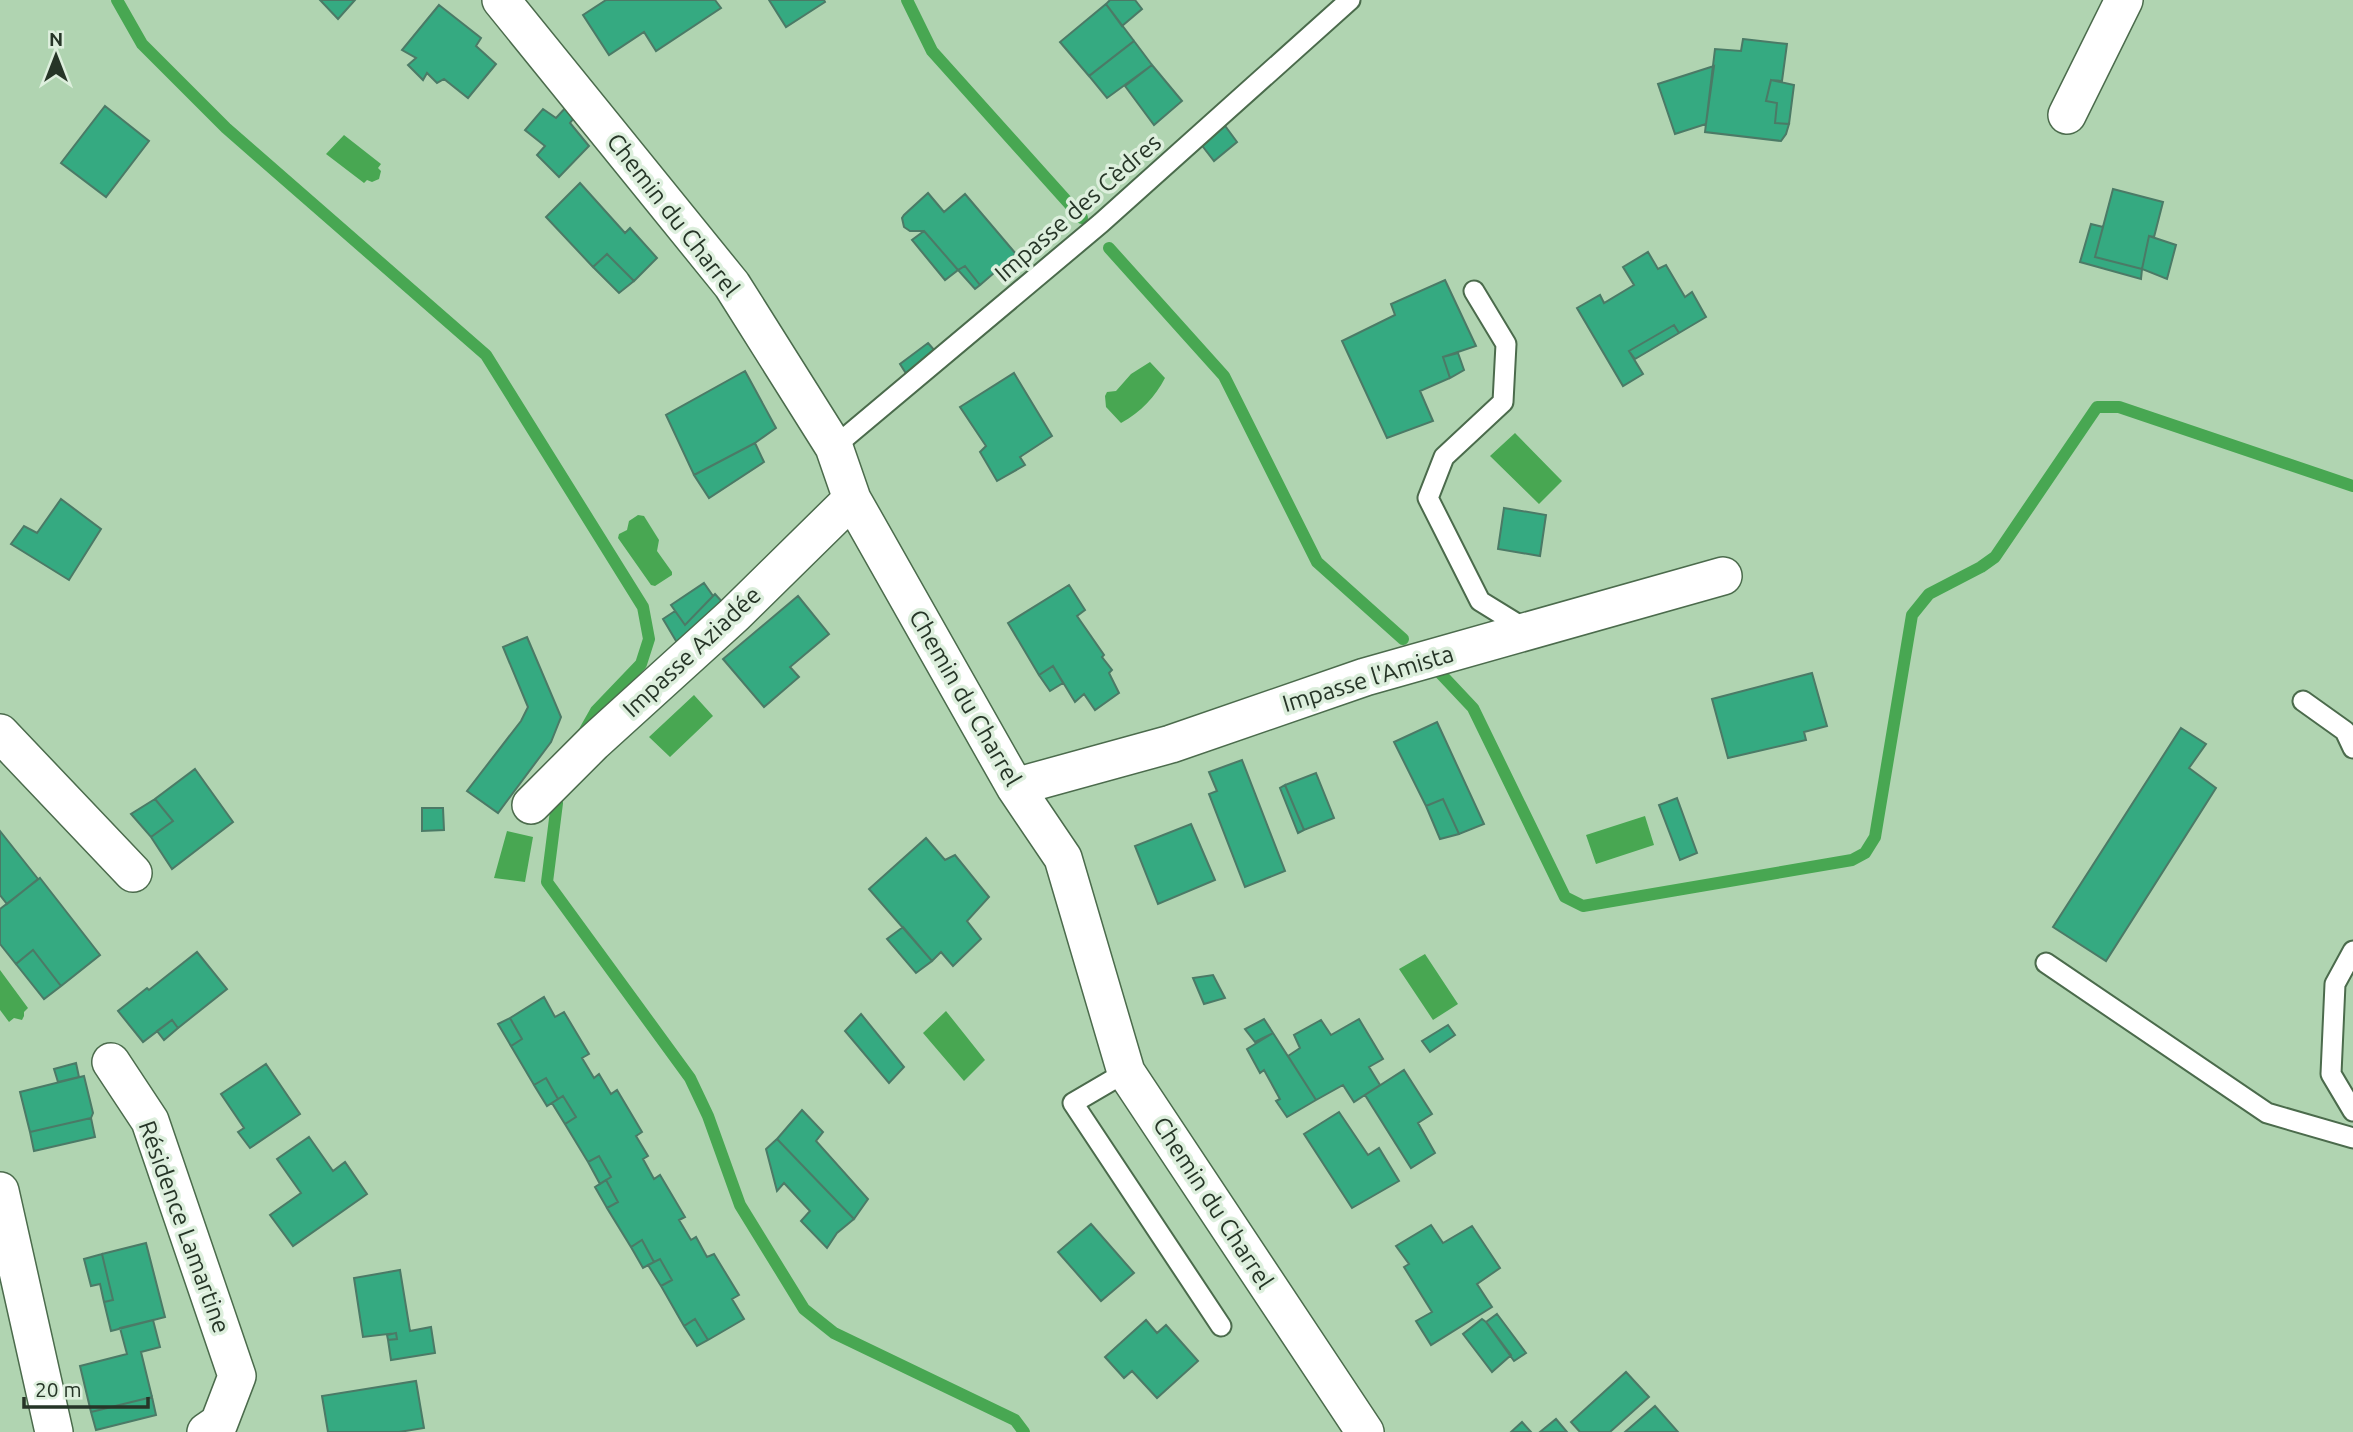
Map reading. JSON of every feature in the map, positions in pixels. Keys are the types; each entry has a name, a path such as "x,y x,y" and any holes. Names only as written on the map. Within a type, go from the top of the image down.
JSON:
{"street":[{"name":"Chemin du Charrel","path":"501,0 732,285 834,447 852,499 1015,787 1063,858 1126,1072 1365,1432"},
{"path":"2067,115 2124,0"},
{"name":"Impasse Aziadée","path":"531,805 593,743 734,615 852,499"},
{"name":"Impasse l'Amista","path":"1015,787 1171,744 1365,677 1723,576"},
{"path":"0,733 133,873"},
{"name":"Résidence Lamartine","path":"111,1062 150,1121 237,1376 219,1423 206,1432"},
{"path":"0,1191 54,1432"}],"lane":[{"name":"Impasse des Cèdres","path":"834,447 1101,223 1349,0"},
{"path":"1474,291 1506,344 1503,402 1444,457 1428,498 1480,601 1528,631"},
{"path":"2304,701 2346,732 2353,748"},
{"path":"2353,951 2335,984 2331,1074 2353,1111"},
{"path":"2046,964 2267,1113 2353,1138"},
{"path":"1126,1072 1073,1103 1221,1326"}],"shaded area":[{"path":"344,135 381,164 378,168 381,171 379,179 372,182 367,180 364,183 326,154"},
{"path":"1150,362 1165,378 1147,404 1121,423 1106,407 1105,396 1107,392 1116,391 1131,374"},
{"path":"1515,433 1562,481 1539,504 1490,456"},
{"path":"638,515 644,516 659,540 657,551 672,572 672,575 655,586 651,585 618,538 619,534 627,530 629,521"},
{"path":"694,695 713,716 670,757 649,737"},
{"path":"1645,816 1654,845 1596,864 1586,835"},
{"path":"507,831 533,837 525,882 494,878"},
{"path":"1425,954 1458,1004 1433,1020 1399,969"},
{"path":"0,970 28,1008 22,1020 14,1018 9,1022 0,1010"},
{"path":"946,1011 985,1060 964,1081 923,1033"}],"building":[{"path":"320,0 355,0 338,19"},
{"path":"606,0 715,0 721,8 656,51 644,32 609,55 583,15"},
{"path":"769,0 824,0 825,2 786,27"},
{"path":"1110,0 1135,0 1142,9 1122,26 1106,4"},
{"path":"1106,4 1134,41 1089,76 1060,42"},
{"path":"439,5 481,38 476,46 496,64 468,98 444,79 437,83 427,73 423,80 408,65 416,58 402,50"},
{"path":"1743,39 1787,44 1782,81 1771,80 1766,101 1777,103 1775,123 1789,124 1781,141 1705,132 1715,49 1741,51"},
{"path":"1134,41 1152,65 1107,98 1089,76"},
{"path":"1152,65 1182,101 1154,125 1125,86"},
{"path":"1714,66 1706,124 1675,134 1658,84"},
{"path":"1771,80 1794,85 1789,124 1775,123 1777,103 1766,101"},
{"path":"569,104 578,113 570,123 589,146 559,177 537,155 545,146 525,130 543,109 556,118"},
{"path":"105,106 149,141 106,197 61,163"},
{"path":"1223,123 1237,142 1214,161 1200,143"},
{"path":"580,183 625,233 630,228 657,258 634,281 607,254 593,267 546,217"},
{"path":"2113,189 2163,202 2154,237 2149,236 2142,269 2095,257"},
{"path":"928,193 944,212 965,194 1016,254 980,285 965,266 958,270 924,231 910,231 904,227 904,215"},
{"path":"2091,224 2103,227 2095,257 2142,269 2141,279 2080,262"},
{"path":"924,231 958,270 945,280 912,240"},
{"path":"2149,236 2176,245 2167,279 2142,269"},
{"path":"1648,252 1658,269 1666,265 1685,297 1692,292 1706,317 1679,333 1674,325 1629,351 1643,374 1623,386 1577,308 1600,295 1604,303 1634,285 1623,267"},
{"path":"607,254 634,281 619,293 593,267"},
{"path":"965,266 980,285 975,289 958,270"},
{"path":"1445,280 1476,346 1443,357 1450,378 1420,391 1433,421 1387,438 1342,341 1395,315 1391,304"},
{"path":"1674,325 1679,333 1635,359 1629,351"},
{"path":"928,343 936,352 907,375 900,364"},
{"path":"1458,353 1464,370 1450,378 1443,357"},
{"path":"745,371 776,428 755,443 694,475 666,415"},
{"path":"1014,373 1052,436 1020,457 1025,465 997,481 980,452 986,446 960,407"},
{"path":"755,443 764,462 709,498 694,475"},
{"path":"61,499 101,529 69,580 11,544 24,526 37,533"},
{"path":"1504,508 1546,515 1540,556 1498,549"},
{"path":"704,583 713,596 685,625 671,605"},
{"path":"1069,585 1085,610 1077,616 1104,655 1102,657 1112,670 1109,673 1119,693 1095,710 1084,694 1075,702 1053,666 1039,675 1008,623"},
{"path":"715,594 724,604 679,646 663,619 675,611 685,625"},
{"path":"798,596 829,634 790,667 799,677 764,707 723,659"},
{"path":"527,637 561,717 551,742 498,813 467,791 521,721 528,707 503,647"},
{"path":"1053,666 1063,683 1050,691 1039,675"},
{"path":"1812,673 1827,726 1804,732 1806,740 1728,758 1712,699"},
{"path":"1437,722 1484,824 1459,834 1443,799 1426,806 1394,742"},
{"path":"2181,728 2206,744 2189,768 2216,788 2106,961 2053,927"},
{"path":"1242,760 1285,871 1245,887 1209,794 1217,791 1209,772"},
{"path":"195,769 233,822 172,869 151,837 173,821 155,799"},
{"path":"1316,773 1334,818 1304,830 1285,785"},
{"path":"1285,785 1304,830 1298,833 1280,788"},
{"path":"1677,798 1697,853 1680,860 1659,805"},
{"path":"155,799 173,821 151,837 131,814"},
{"path":"1443,799 1459,834 1440,839 1426,806"},
{"path":"422,808 443,808 444,830 422,831"},
{"path":"1191,824 1215,880 1158,904 1135,846"},
{"path":"0,831 38,879 7,904 0,895"},
{"path":"926,838 945,860 955,855 989,897 967,921 981,939 953,966 941,952 932,961 869,889"},
{"path":"40,878 100,955 61,986 33,950 16,964 0,944 0,909"},
{"path":"903,927 932,961 916,973 887,939"},
{"path":"33,950 61,986 44,999 16,964"},
{"path":"197,952 227,989 178,1028 172,1020 143,1042 118,1011"},
{"path":"1213,975 1225,998 1204,1004 1193,978"},
{"path":"544,997 555,1017 564,1012 589,1054 582,1058 594,1078 599,1074 611,1094 617,1090 642,1132 636,1136 648,1156 643,1159 654,1179 660,1175 685,1217 679,1220 691,1240 696,1237 707,1257 714,1254 739,1295 732,1299 744,1319 708,1340 695,1319 684,1326 661,1286 672,1280 660,1259 654,1262 642,1240 631,1247 607,1208 618,1202 606,1180 611,1177 599,1156 588,1162 565,1124 576,1117 563,1096 558,1099 546,1078 534,1085 511,1046 522,1039 510,1018"},
{"path":"861,1014 904,1067 889,1083 845,1031"},
{"path":"510,1018 522,1039 511,1046 498,1024"},
{"path":"1264,1019 1273,1033 1255,1042 1245,1029"},
{"path":"1359,1019 1383,1059 1369,1067 1380,1085 1354,1102 1343,1085 1316,1100 1288,1056 1300,1048 1294,1035 1321,1020 1331,1035"},
{"path":"172,1020 178,1028 164,1040 157,1031"},
{"path":"1448,1025 1455,1035 1430,1052 1422,1041"},
{"path":"1273,1033 1316,1100 1287,1117 1276,1101 1280,1099 1264,1070 1260,1073 1247,1049"},
{"path":"76,1063 79,1077 58,1082 54,1069"},
{"path":"266,1064 300,1114 250,1148 238,1132 244,1128 221,1094"},
{"path":"1404,1070 1432,1114 1418,1123 1435,1153 1411,1168 1365,1095"},
{"path":"84,1076 93,1113 91,1118 30,1132 20,1092"},
{"path":"546,1078 558,1099 547,1106 534,1085"},
{"path":"563,1096 576,1117 565,1124 552,1103"},
{"path":"802,1110 823,1132 816,1141 868,1199 854,1219 777,1139"},
{"path":"1339,1112 1368,1155 1379,1148 1399,1181 1352,1208 1304,1134"},
{"path":"91,1118 95,1137 34,1151 30,1132"},
{"path":"309,1137 333,1171 345,1162 367,1194 293,1246 270,1215 301,1193 277,1159"},
{"path":"777,1139 854,1219 837,1233 827,1248 801,1221 810,1211 784,1183 777,1191 766,1149"},
{"path":"599,1156 611,1177 600,1184 588,1162"},
{"path":"606,1180 618,1202 607,1208 595,1187"},
{"path":"1091,1224 1134,1273 1101,1301 1058,1252"},
{"path":"1431,1225 1443,1243 1472,1226 1500,1268 1477,1284 1492,1307 1431,1345 1416,1321 1432,1312 1404,1267 1409,1264 1396,1246"},
{"path":"642,1240 654,1262 643,1268 631,1247"},
{"path":"146,1243 165,1317 111,1331 104,1302 113,1300 102,1254"},
{"path":"102,1254 113,1300 104,1302 100,1284 91,1286 84,1259"},
{"path":"660,1259 672,1280 661,1286 648,1265"},
{"path":"400,1270 410,1331 431,1327 435,1353 391,1360 388,1340 397,1339 396,1333 363,1337 354,1278"},
{"path":"1497,1314 1526,1353 1514,1361 1486,1322"},
{"path":"695,1319 708,1340 697,1346 684,1326"},
{"path":"1482,1319 1511,1355 1492,1372 1463,1334"},
{"path":"153,1320 160,1347 141,1352 152,1397 91,1412 80,1366 127,1354 120,1328"},
{"path":"1146,1320 1157,1333 1166,1325 1198,1361 1157,1398 1132,1371 1124,1378 1105,1357"},
{"path":"396,1333 397,1339 388,1340 387,1335"},
{"path":"1626,1372 1649,1397 1610,1432 1580,1432 1571,1422"},
{"path":"416,1381 424,1428 399,1432 328,1432 322,1396"},
{"path":"152,1397 156,1415 96,1430 91,1412"},
{"path":"1655,1406 1678,1432 1625,1432"},
{"path":"1556,1419 1567,1432 1540,1432"},
{"path":"1522,1422 1531,1432 1511,1432"}],"waterway":[{"path":"117,0 142,44 226,128 486,355 643,607 649,639 641,664 596,711 583,734"},
{"path":"907,0 932,51 1082,218"},
{"path":"1109,248 1224,376 1317,562 1403,639"},
{"path":"1441,674 1473,708 1565,897 1583,906 1852,860 1865,853 1875,837 1912,615 1929,594 1995,557 2097,407 2119,407 2353,486"},
{"path":"557,803 547,882 690,1078 708,1116 740,1205 804,1309 834,1333 1015,1420 1024,1432"}]}
